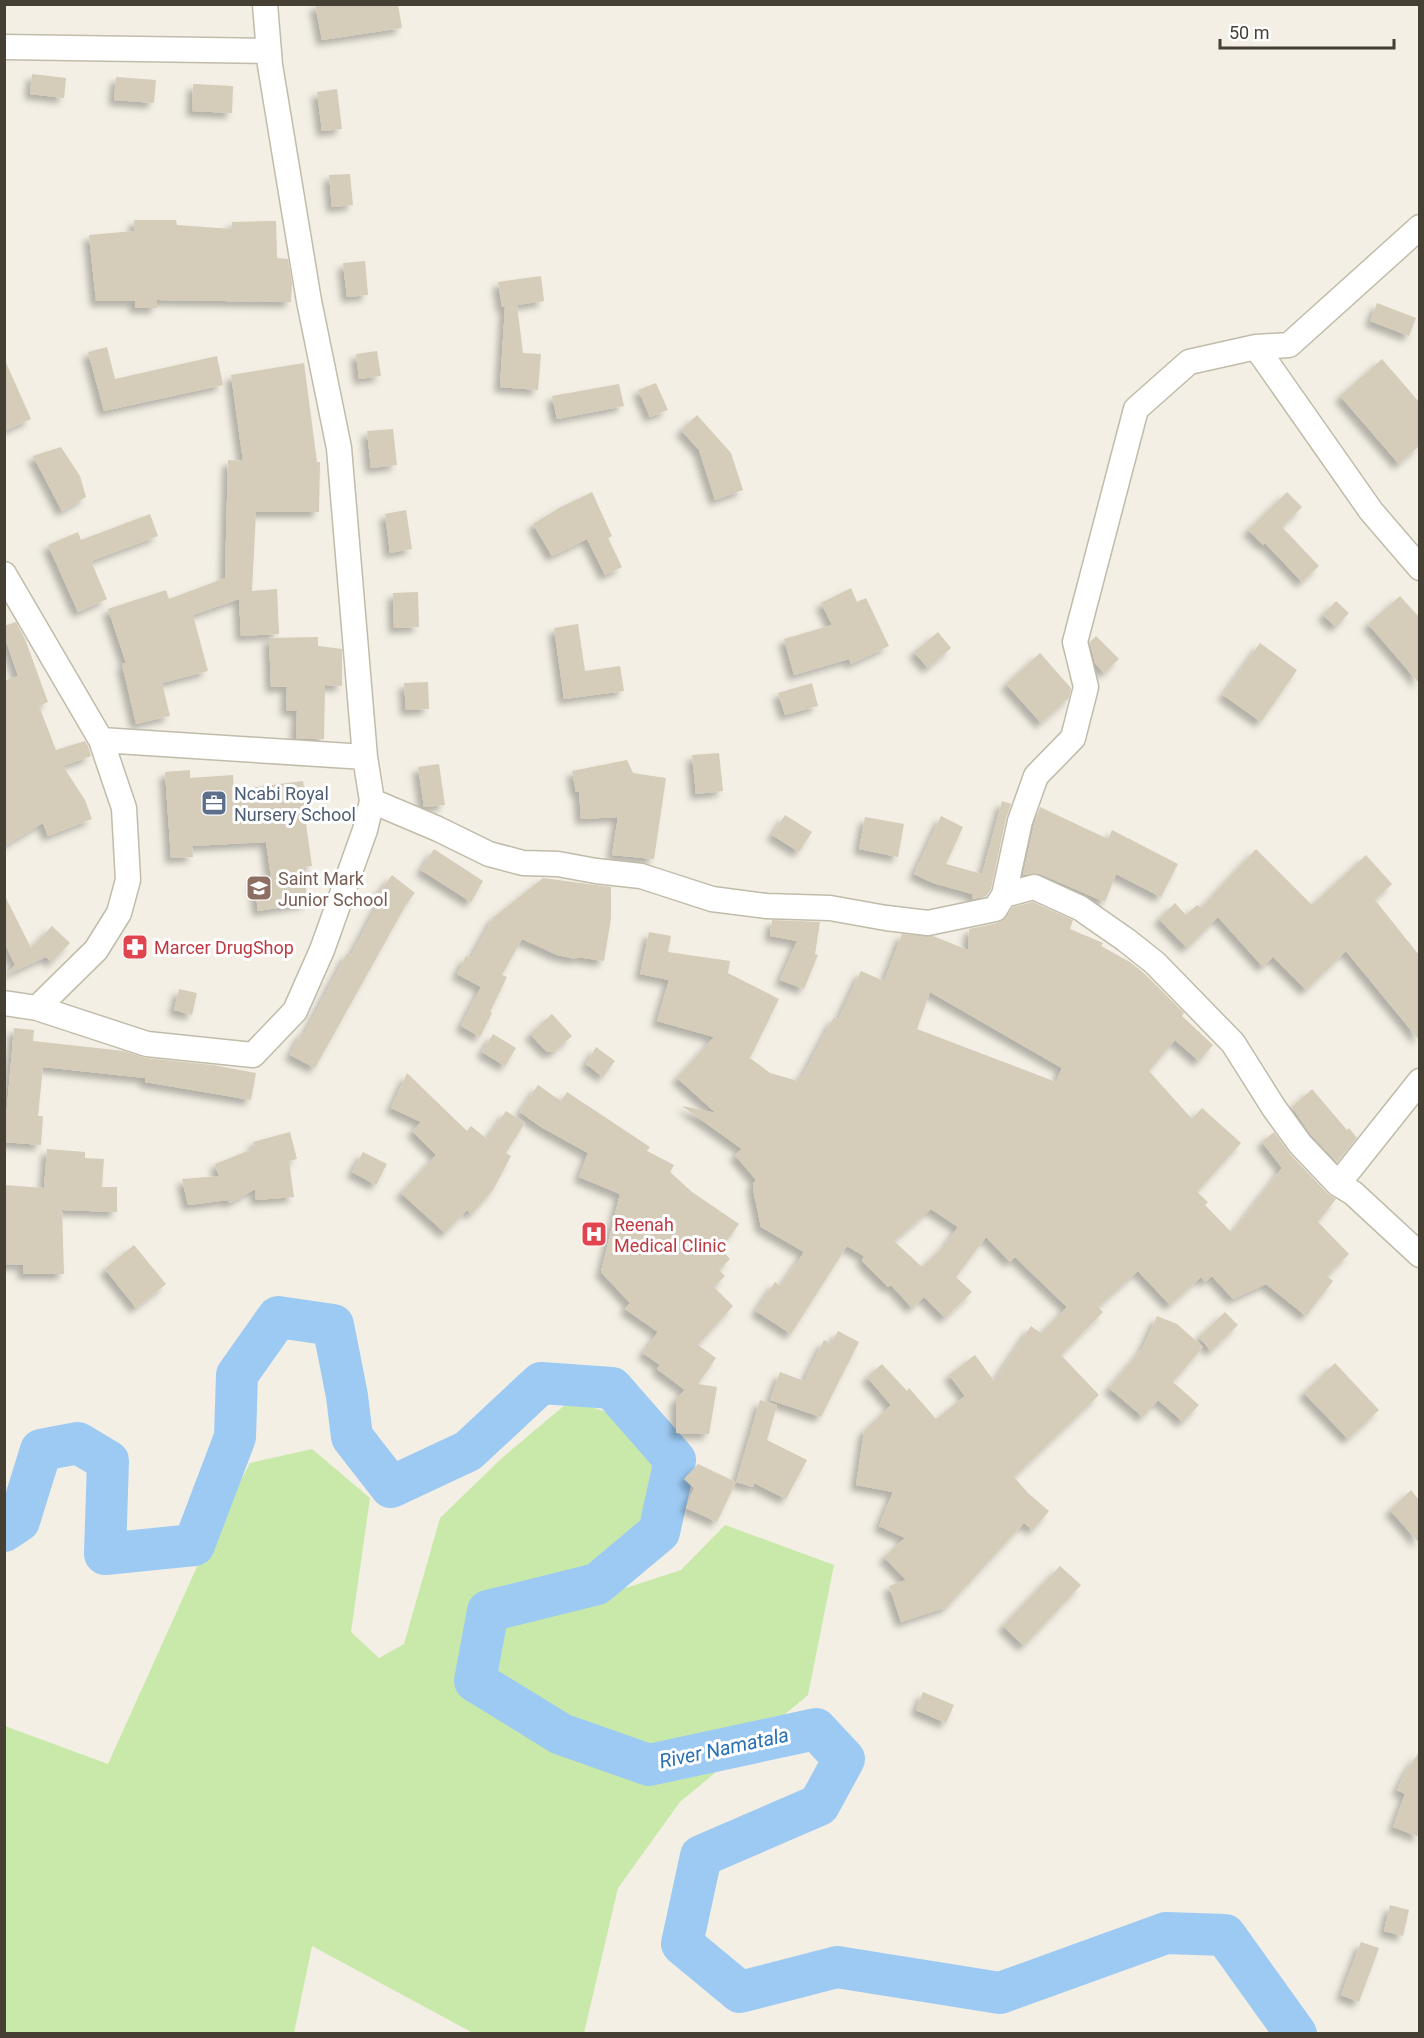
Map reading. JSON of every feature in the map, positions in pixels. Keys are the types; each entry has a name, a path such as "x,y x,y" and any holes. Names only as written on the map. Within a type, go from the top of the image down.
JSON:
{"street":[{"path":"4,1003 37,1008 147,1044 254,1055 295,1011 322,951 365,830 372,801 365,757 339,448 309,301 269,51 265,4"},
{"path":"4,47 269,51"},
{"path":"372,801 489,854 522,863 558,864 641,876 712,899 766,906 830,908 928,923 995,909 1004,895 1020,821 1036,776 1073,738 1086,687 1075,642 1136,409 1189,362 1256,347 1289,345 1419,227"},
{"path":"1256,347 1371,511 1419,568"},
{"path":"4,574 101,740 123,808 128,879 118,913 96,950 37,1008"},
{"path":"101,740 365,757"},
{"path":"1004,895 1034,887 1080,908 1155,963 1233,1043 1300,1144 1338,1184 1353,1193 1419,1255"},
{"path":"1338,1184 1419,1081"}],"green space":[{"path":"571,1400 621,1417 652,1455 656,1487 632,1537 600,1572 510,1595 524,1621 681,1570 725,1525 834,1565 808,1695 680,1802 618,1888 584,2033 473,2033 312,1946 294,2033 5,2033 5,1726 108,1764 209,1540 250,1463 312,1449 370,1498 351,1632 379,1658 404,1644 440,1518 503,1457"}],"building":[{"path":"315,4 398,4 402,28 322,40"},
{"path":"32,74 66,78 64,98 30,94"},
{"path":"116,77 156,80 154,103 114,100"},
{"path":"193,84 233,86 232,113 192,111"},
{"path":"337,89 342,129 322,131 317,92"},
{"path":"350,174 353,205 332,207 329,175"},
{"path":"134,220 176,220 177,225 232,229 232,222 276,221 277,258 288,259 292,283 291,302 157,300 157,308 135,308 135,301 96,301 89,235 134,231"},
{"path":"365,261 368,295 347,297 343,263"},
{"path":"541,276 544,301 517,305 523,353 541,354 538,390 500,387 505,307 502,307 498,282"},
{"path":"1377,303 1416,318 1409,336 1370,321"},
{"path":"107,347 115,379 217,356 223,385 104,411 88,352"},
{"path":"377,351 381,376 359,379 356,354"},
{"path":"4,358 31,419 4,431"},
{"path":"1382,359 1419,402 1419,446 1399,464 1340,396"},
{"path":"304,363 317,462 320,462 319,512 256,512 252,591 277,589 279,634 241,636 239,599 193,615 208,671 162,683 170,716 136,724 122,664 126,663 108,609 166,590 169,599 225,578 228,460 243,461 231,375"},
{"path":"656,383 668,410 650,417 638,390"},
{"path":"619,384 624,406 557,419 552,396"},
{"path":"697,415 731,453 743,490 715,500 699,450 681,430"},
{"path":"393,429 397,465 371,468 367,431"},
{"path":"61,447 80,476 86,497 62,511 33,456"},
{"path":"592,492 612,536 608,538 622,567 605,575 587,539 552,556 533,524"},
{"path":"1287,492 1302,507 1282,527 1319,566 1302,582 1265,543 1263,545 1248,530"},
{"path":"406,510 412,549 390,553 385,514"},
{"path":"150,514 158,536 91,561 107,599 78,612 48,545 78,532 81,540"},
{"path":"851,588 857,602 866,598 889,646 851,664 849,659 794,675 784,639 832,625 821,603"},
{"path":"418,592 419,627 394,628 393,593"},
{"path":"1400,596 1419,617 1419,683 1368,624"},
{"path":"1336,601 1349,613 1336,627 1323,615"},
{"path":"16,622 25,639 48,702 39,706 56,750 85,741 88,746 91,756 63,766 85,800 92,819 48,836 43,823 4,846 4,681 18,676 4,635 4,626"},
{"path":"578,624 585,671 620,666 624,691 564,699 554,628"},
{"path":"938,632 951,648 928,668 914,652"},
{"path":"1096,636 1119,659 1104,673 1095,663 1090,642"},
{"path":"318,637 318,646 342,649 342,686 325,685 324,739 296,738 297,711 286,710 287,687 271,687 269,638"},
{"path":"1260,643 1297,670 1261,722 1223,695"},
{"path":"1040,653 1071,688 1069,698 1041,723 1006,684"},
{"path":"428,682 429,709 406,710 404,683"},
{"path":"812,683 818,706 785,715 778,693"},
{"path":"719,753 723,791 696,794 692,755"},
{"path":"627,760 633,773 666,778 654,859 612,855 618,817 581,819 579,791 576,792 572,771"},
{"path":"439,764 445,805 424,807 418,767"},
{"path":"190,770 190,778 233,775 234,790 303,781 307,809 304,810 312,866 303,867 308,903 258,911 254,880 271,877 266,842 192,846 193,857 171,858 165,772"},
{"path":"1002,801 1011,804 991,889 986,896 972,899 972,894 933,883 914,874 941,816 963,827 946,864 982,874"},
{"path":"1040,807 1108,839 1112,830 1178,864 1161,897 1116,874 1105,902 1040,874 1023,875"},
{"path":"785,815 812,832 799,852 772,835"},
{"path":"865,817 904,824 898,857 859,849"},
{"path":"434,849 483,881 471,902 421,870"},
{"path":"1256,849 1312,905 1366,855 1392,884 1375,900 1419,955 1419,1040 1346,951 1306,990 1273,957 1263,967 1218,917 1187,948 1159,919 1175,903 1186,915 1197,905 1201,908"},
{"path":"392,875 415,893 407,903 315,1068 290,1055 302,1032 305,1033 347,953 351,955 380,900 376,897"},
{"path":"543,878 611,887 611,918 604,961 557,955 522,939 502,975 507,977 480,1037 461,1026 481,987 457,974 466,956 471,958 493,918"},
{"path":"4,894 31,948 52,926 70,943 52,962 46,957 6,975 15,965 4,942"},
{"path":"1033,902 1073,920 1070,929 1103,943 1101,946 1130,962 1145,974 1184,1013 1182,1016 1213,1045 1199,1061 1175,1040 1149,1071 1192,1119 1202,1108 1241,1143 1197,1192 1208,1202 1205,1205 1232,1233 1282,1168 1262,1142 1274,1132 1290,1154 1328,1194 1336,1199 1318,1222 1349,1254 1327,1276 1333,1281 1306,1316 1266,1284 1233,1299 1212,1276 1205,1282 1201,1277 1170,1305 1138,1271 1098,1307 1103,1312 1061,1355 1099,1395 1014,1477 1049,1511 1033,1530 1024,1523 947,1607 901,1622 889,1586 906,1580 884,1557 905,1538 879,1526 893,1492 856,1485 864,1431 891,1405 867,1377 882,1364 907,1391 909,1388 936,1419 965,1396 949,1375 975,1355 994,1381 1031,1326 1041,1333 1067,1307 1015,1257 1010,1262 986,1237 956,1277 972,1292 945,1318 924,1297 912,1308 891,1285 888,1287 862,1261 864,1256 847,1246 791,1334 756,1311 775,1282 781,1286 804,1252 761,1227 753,1189 756,1180 735,1155 742,1149 682,1106 716,1113 677,1078 714,1037 657,1021 669,980 640,974 649,932 671,936 668,952 730,961 728,973 779,999 750,1058 770,1073 798,1081 834,1017 838,1020 861,971 884,981 902,934 933,936 968,950 969,929 998,923 1007,917 1013,907","holes":["930,992 1062,1068 1056,1082 917,1029","931,1209 958,1227 946,1244 922,1267 894,1241"]},
{"path":"772,920 820,922 815,954 818,955 804,989 780,980 797,941 770,936"},
{"path":"179,989 197,993 192,1015 174,1010"},
{"path":"552,1014 572,1036 554,1052 547,1052 530,1034"},
{"path":"14,1028 34,1030 33,1041 124,1051 146,1058 213,1065 256,1073 251,1100 145,1082 145,1078 43,1067 38,1116 43,1116 41,1145 4,1142"},
{"path":"493,1034 516,1048 505,1066 482,1052"},
{"path":"596,1047 615,1061 603,1077 586,1064"},
{"path":"407,1073 467,1131 471,1126 487,1139 506,1111 525,1123 506,1153 511,1156 493,1190 472,1214 467,1210 445,1233 401,1193 436,1155 412,1131 421,1122 391,1108"},
{"path":"538,1085 561,1101 567,1092 650,1147 647,1151 674,1165 670,1172 692,1192 739,1224 721,1249 730,1259 719,1270 725,1276 714,1287 733,1306 698,1345 716,1358 698,1384 717,1387 709,1434 676,1433 676,1399 685,1390 657,1369 660,1365 643,1353 658,1332 625,1309 630,1303 601,1272 620,1194 579,1177 588,1153 541,1127 520,1112"},
{"path":"1312,1089 1347,1130 1349,1128 1357,1138 1337,1162 1311,1135 1292,1107"},
{"path":"290,1132 297,1159 289,1161 294,1197 256,1200 255,1189 230,1203 228,1200 188,1205 182,1179 219,1176 215,1164 255,1148 253,1142"},
{"path":"47,1149 85,1152 85,1158 104,1159 102,1187 117,1187 117,1212 62,1210 64,1274 23,1274 23,1265 4,1264 4,1185 44,1188"},
{"path":"363,1152 387,1164 376,1185 352,1172"},
{"path":"134,1245 166,1284 136,1308 105,1269"},
{"path":"1225,1312 1238,1325 1211,1351 1199,1337"},
{"path":"1157,1316 1177,1324 1203,1347 1173,1382 1199,1405 1183,1422 1158,1400 1143,1417 1109,1388 1142,1349"},
{"path":"838,1331 859,1342 821,1417 770,1400 780,1372 804,1381 824,1340 831,1344"},
{"path":"1335,1363 1379,1410 1348,1439 1304,1393"},
{"path":"760,1400 777,1405 767,1440 807,1460 786,1499 754,1483 753,1487 736,1482"},
{"path":"698,1464 736,1482 717,1522 686,1508 694,1488 684,1479"},
{"path":"1411,1490 1419,1500 1419,1543 1390,1510"},
{"path":"1060,1566 1081,1585 1024,1646 1003,1626"},
{"path":"923,1692 954,1705 946,1723 916,1710"},
{"path":"1419,1752 1419,1837 1393,1827 1405,1794 1397,1790"},
{"path":"1390,1905 1409,1910 1403,1936 1384,1931"},
{"path":"1361,1942 1379,1948 1359,2002 1341,1995"}],"waterway":[{"name":"River Namatala","path":"4,1531 19,1521 41,1450 78,1443 108,1461 105,1554 194,1545 235,1437 237,1375 278,1317 333,1325 347,1396 352,1437 391,1487 468,1451 541,1383 612,1388 675,1460 659,1532 597,1584 488,1611 475,1681 561,1734 649,1765 816,1729 844,1759 819,1805 701,1856 682,1944 740,1992 837,1967 1000,1993 1166,1933 1225,1935 1296,2034"}],"place":[{"name":"Ncabi Royal Nursery School","path":"214,803"},
{"name":"Saint Mark Junior School","path":"259,888"},
{"name":"Marcer DrugShop","path":"135,947"},
{"name":"Reenah Medical Clinic","path":"594,1234"}]}
